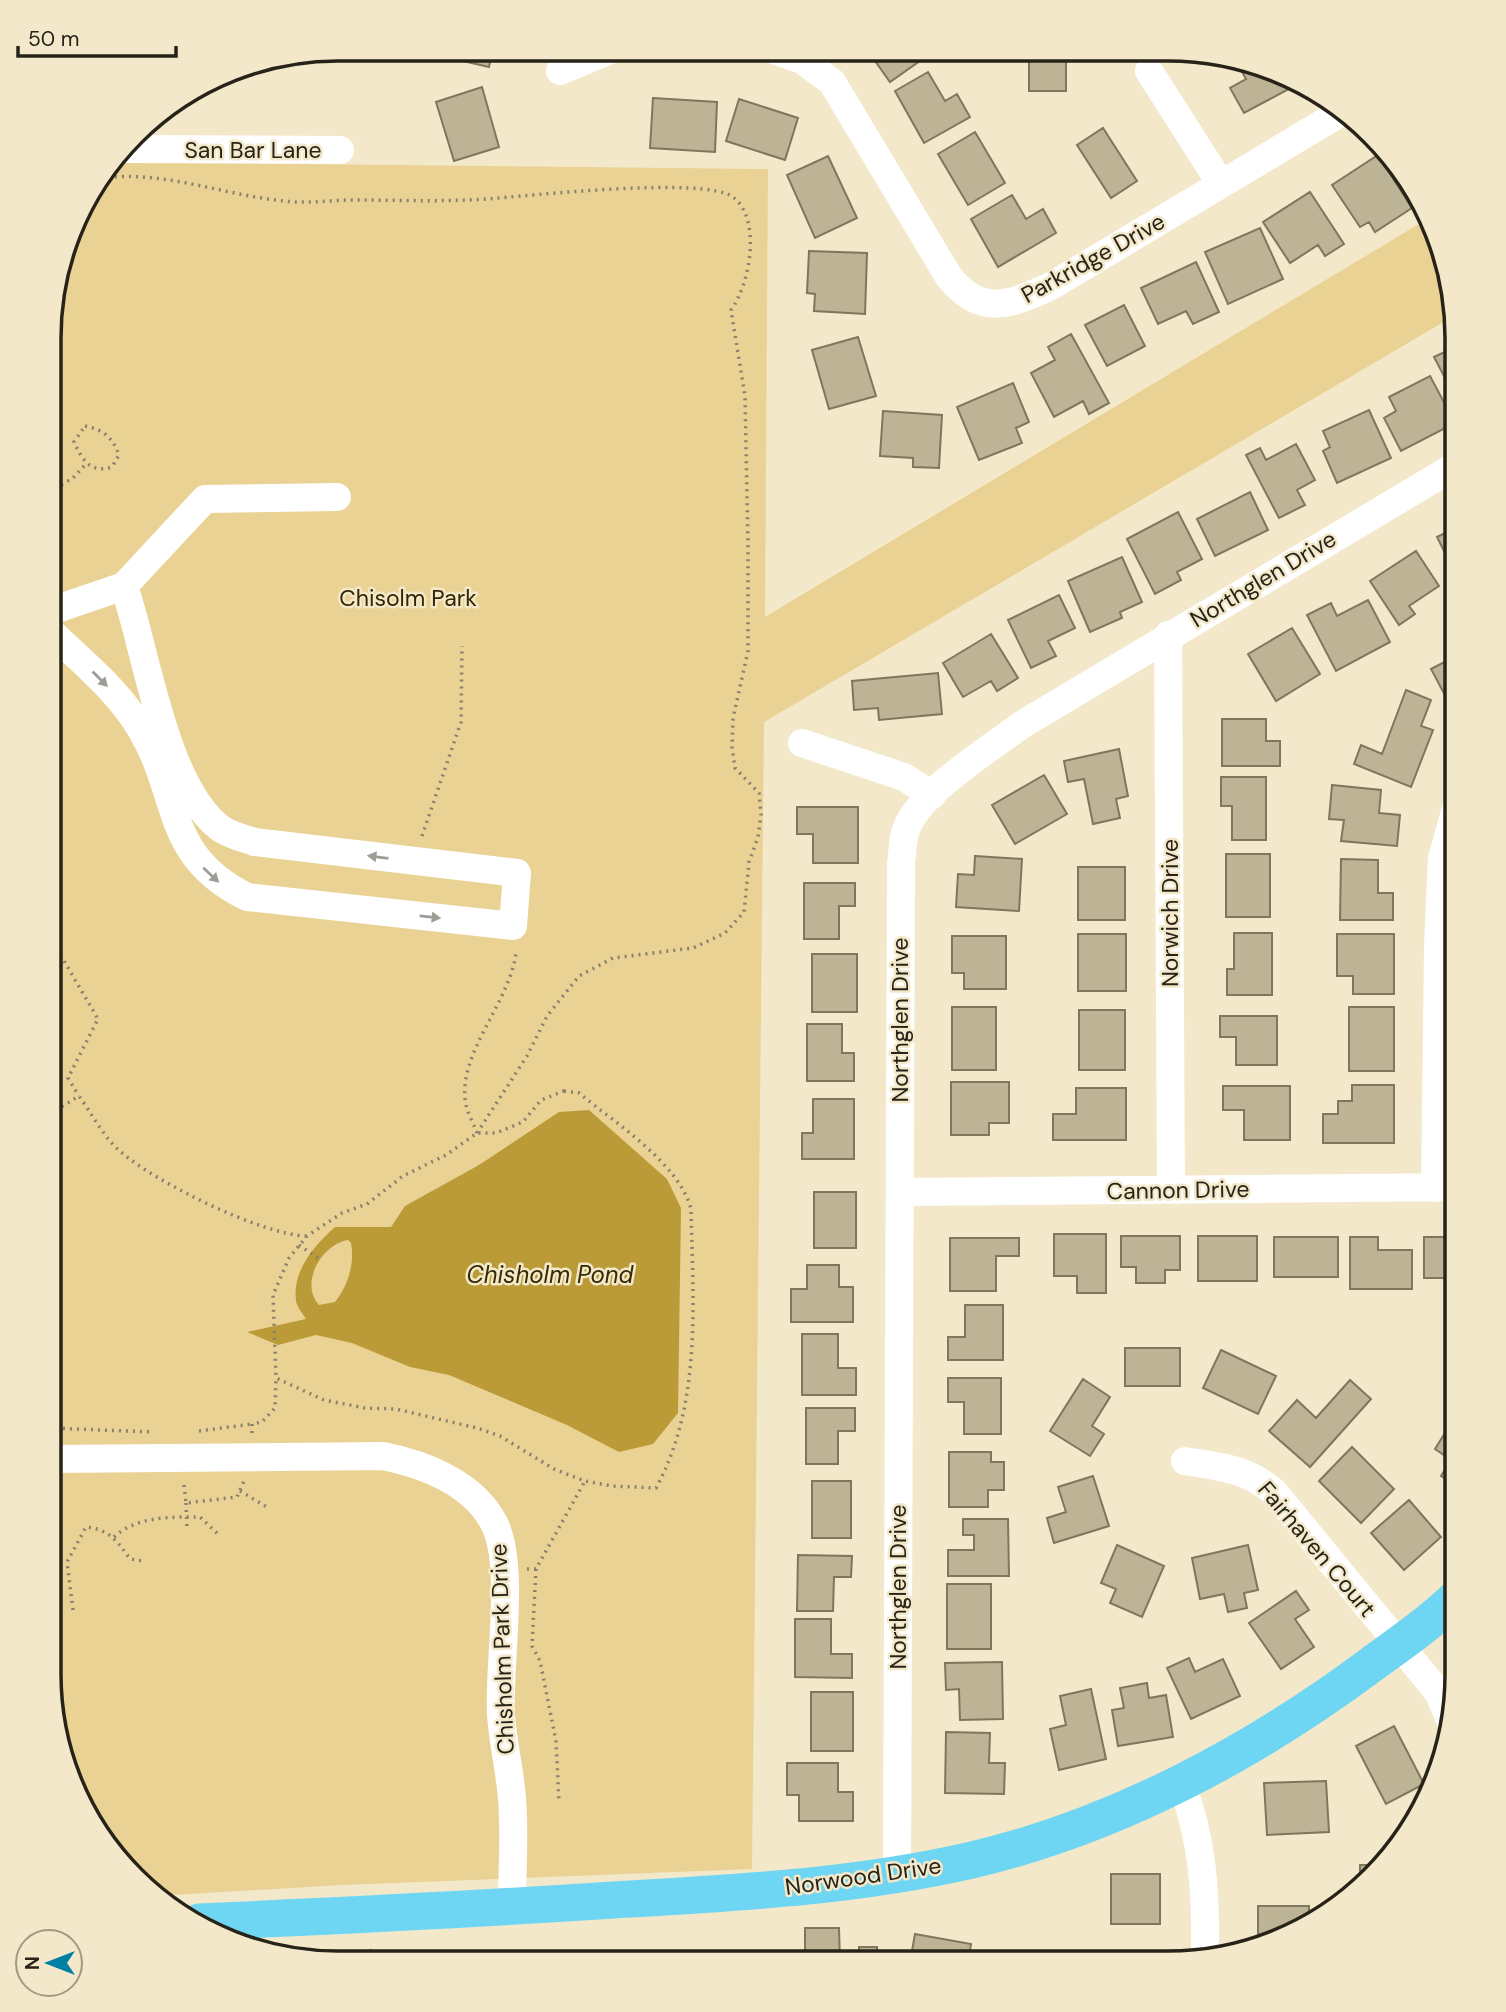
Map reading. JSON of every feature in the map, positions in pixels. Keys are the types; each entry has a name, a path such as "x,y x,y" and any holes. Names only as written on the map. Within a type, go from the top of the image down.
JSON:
{"main road":[{"name":"Norwood Drive","path":"215,1921 748,1892 897,1875 975,1859 1049,1838 1181,1783 1313,1708 1445,1607"}],"street":[{"path":"560,71 584,61"},
{"name":"Parkridge Drive","path":"803,61 832,82 949,277 962,294 974,300 1002,305 1051,286 1334,117"},
{"path":"1149,71 1221,184"},
{"name":"San Bar Lane","path":"136,149 340,150"},
{"name":"Northglen Drive","path":"897,1875 901,863 906,830 918,807 1023,724 1445,472"},
{"path":"61,608 124,586 205,499 337,497"},
{"path":"61,642 105,684 141,728 152,749 168,802 186,840 200,865 220,884 247,897 513,926 517,873 254,842 220,829 195,801 170,753 139,631 124,586"},
{"name":"Norwich Drive","path":"1168,635 1171,1190"},
{"path":"802,743 904,778 932,795"},
{"path":"1445,847 1442,858 1437,945 1445,1160"},
{"name":"Cannon Drive","path":"900,1192 1445,1187"},
{"name":"Chisholm Park Drive","path":"61,1459 327,1454 383,1456 411,1461 458,1485 480,1503 500,1538 504,1570 501,1712 512,1801 512,1907"},
{"name":"Fairhaven Court","path":"1185,1461 1244,1471 1265,1484 1437,1692 1443,1704"},
{"path":"1181,1783 1196,1820 1206,1917 1205,1948"}],"path":[{"path":"112,178 161,179 288,202 463,201 679,186 716,189 734,198 744,216 751,244 750,268 744,288 731,310 746,396 748,651 733,718 732,747 735,768 759,793 761,815 758,837 749,862 744,912 725,933 693,948 613,958 579,976 547,1016 527,1056 477,1133 446,1155 403,1176 367,1204 342,1213 307,1236 277,1283 273,1320 276,1378 324,1400 365,1408 396,1409 477,1428 500,1436 554,1469 585,1481 612,1486 656,1488 679,1439 687,1399 691,1352 692,1238 688,1197 667,1167 574,1091 550,1094 541,1100 523,1122 514,1126 496,1133 477,1133"},
{"path":"85,426 97,428 112,439 119,455 112,467 102,470 86,463 74,442 85,426"},
{"path":"61,485 73,478 86,463"},
{"path":"422,836 461,722 462,646"},
{"path":"477,1133 467,1108 465,1085 475,1054 514,974 516,953"},
{"path":"61,956 98,1019 68,1078 119,1151 147,1171 273,1232 307,1236"},
{"path":"61,1107 79,1096"},
{"path":"299,1245 321,1260"},
{"path":"194,1432 252,1424"},
{"path":"61,1428 166,1432"},
{"path":"559,1802 556,1741 544,1678 533,1646 536,1569 585,1481"},
{"path":"240,1490 267,1507"},
{"path":"186,1503 187,1528"},
{"path":"114,1537 134,1523 186,1517 200,1517 218,1534"},
{"path":"73,1610 67,1562 86,1527 96,1528 114,1537 130,1559 143,1561"},
{"path":"504,1570 536,1569"}],"green space":[{"name":"Chisolm Park","path":"125,162 768,169 765,617 1420,224 1435,266 1444,322 764,722 752,1869 342,1885 172,1895 142,1870 118,1842 98,1812 76,1763 64,1710 61,1674 61,338 67,284 76,249 82,232 108,184"}],"water":[{"name":"Chisholm Pond","path":"589,1110 667,1179 681,1208 678,1413 653,1444 619,1452 567,1425 449,1375 410,1367 352,1343 316,1335 278,1345 247,1332 306,1319 296,1302 298,1278 313,1250 335,1227 391,1227 405,1206 479,1165 559,1112","holes":["348,1240 351,1243 351,1266 344,1289 335,1302 319,1305 311,1286 316,1266 338,1243"]}],"building":[{"path":"463,61 490,61 489,67"},
{"path":"875,61 920,61 890,82"},
{"path":"1029,61 1066,61 1066,91 1029,91"},
{"path":"928,72 945,101 957,94 970,117 924,143 895,91"},
{"path":"1242,72 1288,89 1244,113 1230,88 1246,79"},
{"path":"482,87 499,147 454,161 436,102"},
{"path":"653,98 717,102 715,152 650,148"},
{"path":"739,99 798,118 785,160 726,141"},
{"path":"1103,128 1137,181 1111,198 1077,145"},
{"path":"975,132 1005,183 968,205 938,154"},
{"path":"828,156 857,218 815,238 787,175"},
{"path":"1376,156 1412,208 1375,232 1369,222 1360,227 1332,185"},
{"path":"1310,192 1344,244 1325,256 1318,245 1290,263 1263,222"},
{"path":"1012,195 1026,219 1043,209 1056,233 998,267 971,219"},
{"path":"1260,228 1283,279 1228,304 1205,252"},
{"path":"809,251 867,253 865,314 814,311 815,294 807,293"},
{"path":"1196,262 1219,312 1193,324 1186,311 1158,324 1141,288"},
{"path":"1124,305 1145,346 1107,366 1085,325"},
{"path":"1071,334 1109,403 1089,414 1083,401 1054,417 1031,373 1055,360 1048,347"},
{"path":"858,337 876,396 829,409 812,350"},
{"path":"1445,352 1445,378 1434,357"},
{"path":"1430,376 1445,404 1445,428 1401,451 1384,418 1396,411 1389,397"},
{"path":"1013,383 1029,422 1016,428 1022,443 979,460 957,407"},
{"path":"1369,410 1391,458 1337,483 1323,451 1330,447 1323,431"},
{"path":"883,411 942,415 939,468 913,467 913,458 880,456"},
{"path":"1296,444 1315,480 1297,490 1305,505 1279,518 1246,455 1260,448 1266,460"},
{"path":"1250,492 1268,530 1215,556 1197,519"},
{"path":"1178,512 1202,559 1177,572 1181,580 1155,594 1127,539"},
{"path":"1445,533 1445,553 1437,537"},
{"path":"1416,551 1439,586 1409,606 1415,614 1399,625 1370,581"},
{"path":"1122,557 1142,602 1120,612 1122,618 1090,632 1068,581"},
{"path":"1059,595 1075,628 1048,641 1056,656 1031,668 1008,620"},
{"path":"1368,600 1390,642 1336,671 1307,615 1331,603 1337,616"},
{"path":"1292,628 1320,674 1276,701 1248,654"},
{"path":"991,634 1018,678 997,691 991,681 963,697 943,663"},
{"path":"1445,662 1445,695 1431,669"},
{"path":"938,673 942,714 879,720 878,708 854,710 852,681"},
{"path":"1406,690 1431,700 1421,726 1433,730 1411,787 1354,764 1361,745 1382,754"},
{"path":"1222,719 1266,719 1266,741 1280,741 1280,766 1222,766"},
{"path":"1119,749 1128,796 1116,799 1120,818 1093,824 1084,779 1068,782 1064,761"},
{"path":"1044,775 1067,814 1015,844 992,805"},
{"path":"1221,777 1266,777 1266,840 1232,840 1232,806 1221,806"},
{"path":"1332,785 1381,790 1379,813 1400,815 1397,846 1341,841 1344,820 1329,819"},
{"path":"797,807 858,807 858,863 813,863 813,834 797,834"},
{"path":"1226,854 1270,854 1270,917 1226,917"},
{"path":"975,856 1022,859 1019,911 956,907 958,874 974,875"},
{"path":"1341,859 1378,860 1378,893 1393,893 1393,920 1340,920"},
{"path":"1078,867 1125,867 1125,920 1078,920"},
{"path":"804,883 855,883 855,906 839,906 839,939 804,939"},
{"path":"1234,933 1272,933 1272,995 1227,995 1227,969 1234,969"},
{"path":"1078,934 1126,934 1126,991 1078,991"},
{"path":"1337,934 1394,934 1394,994 1353,994 1353,976 1337,976"},
{"path":"952,936 1006,936 1006,989 964,989 964,973 952,973"},
{"path":"812,954 857,954 857,1012 812,1012"},
{"path":"952,1007 996,1007 996,1070 952,1070"},
{"path":"1349,1007 1394,1007 1394,1071 1349,1071"},
{"path":"1079,1010 1125,1010 1125,1070 1079,1070"},
{"path":"1220,1016 1277,1016 1277,1065 1236,1065 1236,1037 1220,1037"},
{"path":"807,1024 842,1024 842,1053 854,1053 854,1081 807,1081"},
{"path":"951,1082 1009,1082 1009,1123 989,1123 989,1135 951,1135"},
{"path":"1352,1085 1394,1085 1394,1143 1323,1143 1323,1114 1338,1114 1338,1101 1352,1101"},
{"path":"1223,1086 1290,1086 1290,1140 1244,1140 1244,1110 1223,1110"},
{"path":"1076,1088 1126,1088 1126,1140 1053,1140 1053,1114 1076,1114"},
{"path":"813,1099 854,1099 854,1159 802,1159 802,1133 813,1133"},
{"path":"814,1192 856,1192 856,1248 814,1248"},
{"path":"1054,1234 1106,1234 1106,1293 1077,1293 1077,1276 1054,1276"},
{"path":"1121,1236 1180,1236 1180,1270 1165,1270 1165,1283 1136,1283 1136,1267 1121,1267"},
{"path":"1198,1236 1257,1236 1257,1281 1198,1281"},
{"path":"1274,1237 1338,1237 1338,1277 1274,1277"},
{"path":"1350,1237 1378,1237 1378,1250 1412,1250 1412,1289 1350,1289"},
{"path":"1424,1237 1445,1237 1445,1278 1424,1278"},
{"path":"950,1238 1019,1238 1019,1256 996,1256 996,1291 950,1291"},
{"path":"807,1265 839,1265 839,1287 853,1287 853,1322 791,1322 791,1289 807,1289"},
{"path":"965,1305 1003,1305 1003,1360 948,1360 948,1337 965,1337"},
{"path":"802,1334 838,1334 838,1368 856,1368 856,1395 802,1395"},
{"path":"1125,1348 1180,1348 1180,1386 1125,1386"},
{"path":"1221,1350 1276,1376 1258,1414 1203,1388"},
{"path":"948,1378 1001,1378 1001,1434 964,1434 964,1402 948,1402"},
{"path":"1083,1379 1110,1397 1092,1426 1104,1434 1090,1456 1050,1431"},
{"path":"1350,1380 1371,1399 1310,1467 1269,1431 1297,1400 1316,1418"},
{"path":"806,1408 855,1408 855,1431 838,1431 838,1464 806,1464"},
{"path":"1445,1433 1445,1456 1435,1449"},
{"path":"1352,1447 1394,1489 1361,1523 1319,1481"},
{"path":"949,1452 991,1452 991,1462 1004,1462 1004,1490 988,1490 988,1507 949,1507"},
{"path":"1093,1476 1109,1526 1054,1543 1047,1518 1066,1512 1058,1487"},
{"path":"812,1481 851,1481 851,1538 812,1538"},
{"path":"1409,1500 1441,1537 1404,1570 1371,1533"},
{"path":"963,1519 1008,1519 1009,1576 948,1576 948,1550 974,1550 974,1535 963,1535"},
{"path":"1117,1545 1164,1566 1142,1617 1110,1603 1116,1589 1101,1583"},
{"path":"1248,1545 1258,1590 1244,1593 1247,1608 1228,1612 1224,1594 1200,1599 1192,1558"},
{"path":"798,1555 852,1556 851,1577 834,1577 833,1611 797,1611"},
{"path":"947,1584 991,1584 991,1649 947,1649"},
{"path":"1296,1591 1309,1610 1295,1619 1314,1647 1281,1669 1249,1623"},
{"path":"795,1619 831,1619 831,1654 852,1654 852,1678 795,1677"},
{"path":"1189,1658 1195,1672 1223,1659 1240,1696 1191,1719 1167,1668"},
{"path":"1002,1662 1003,1719 960,1720 959,1689 946,1690 945,1663"},
{"path":"1147,1683 1149,1698 1166,1695 1173,1737 1118,1746 1112,1710 1124,1708 1120,1688"},
{"path":"1091,1689 1106,1759 1059,1770 1050,1729 1066,1725 1060,1696"},
{"path":"811,1692 853,1692 853,1751 811,1751"},
{"path":"1394,1726 1423,1782 1421,1785 1386,1804 1356,1746"},
{"path":"946,1732 990,1733 989,1763 1005,1763 1004,1794 945,1793"},
{"path":"787,1763 838,1763 838,1792 853,1792 853,1821 799,1821 799,1795 787,1795"},
{"path":"1326,1781 1329,1832 1267,1835 1264,1783"},
{"path":"1360,1865 1368,1865 1364,1870 1360,1873"},
{"path":"1111,1874 1160,1874 1160,1924 1111,1924"},
{"path":"1258,1906 1309,1906 1309,1912 1306,1914 1258,1936"},
{"path":"805,1928 839,1928 840,1951 805,1951"},
{"path":"915,1934 971,1944 970,1951 912,1951"},
{"path":"859,1947 877,1947 877,1951 859,1951"}]}
